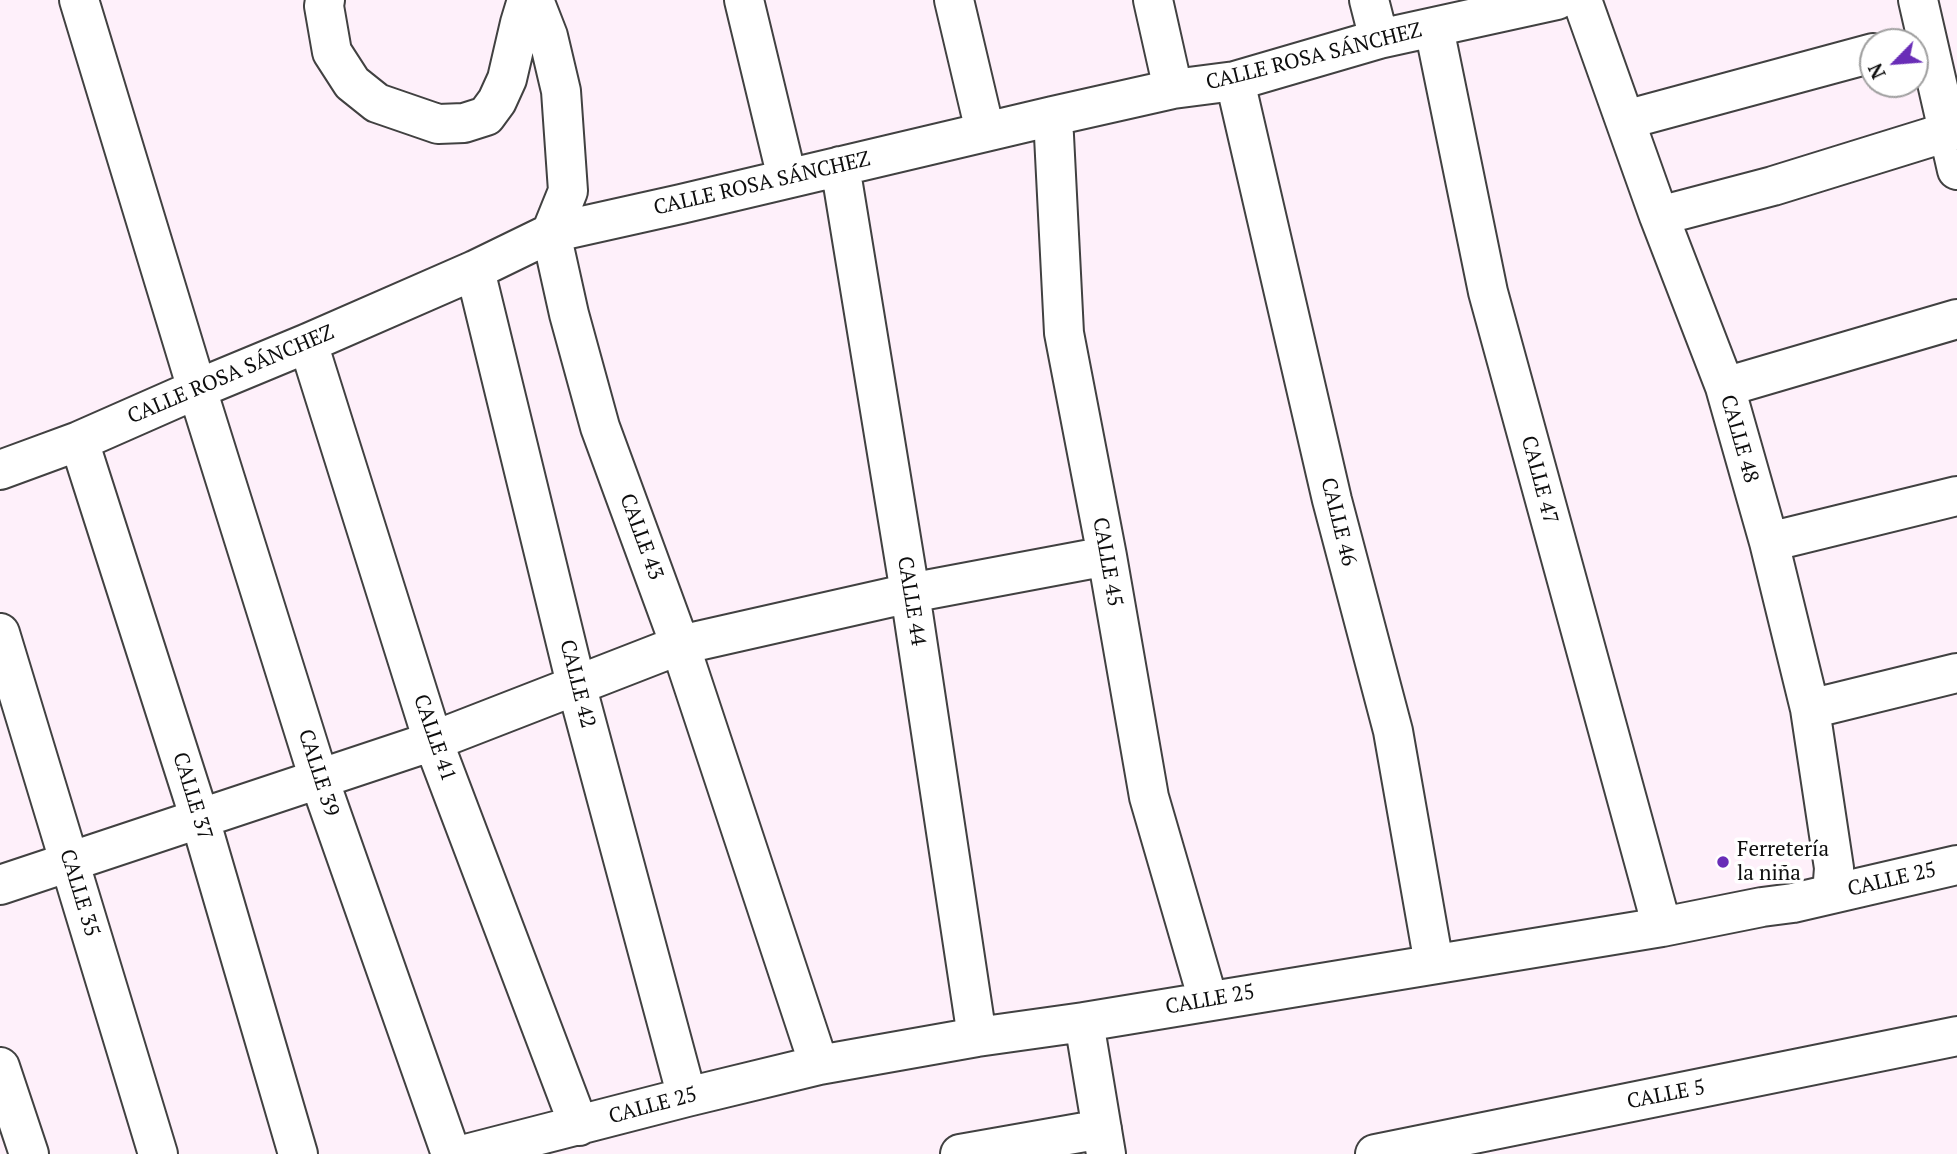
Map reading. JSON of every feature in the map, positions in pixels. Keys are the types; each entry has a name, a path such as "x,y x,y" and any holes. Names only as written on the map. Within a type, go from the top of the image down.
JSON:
{"street":[{"name":"CALLE 39","path":"79,0 319,779 452,1154"},
{"path":"325,0 331,52 352,83 377,103 438,124 464,123 486,116 497,101 507,79 527,0"},
{"path":"534,0 548,36 561,91 568,191 551,233"},
{"path":"744,0 787,178"},
{"path":"954,0 985,131"},
{"path":"1153,0 1173,89"},
{"path":"1369,0 1379,38"},
{"name":"CALLE ROSA SÁNCHEZ","path":"0,470 79,441 308,343 475,270 551,233 1173,89 1235,81 1379,38 1557,0"},
{"name":"CALLE 48","path":"1582,0 1659,216 1725,387 1769,542 1810,709 1834,868 1832,894"},
{"path":"1918,0 1920,28"},
{"name":"CALLE 47","path":"1434,28 1488,292 1662,928"},
{"path":"1625,120 1859,57"},
{"path":"1929,62 1953,130 1957,170"},
{"name":"CALLE 46","path":"1235,81 1332,500 1393,731 1434,964"},
{"name":"CALLE 45","path":"1053,116 1064,333 1107,556 1149,797 1208,1000"},
{"path":"1659,216 1773,186 1953,130"},
{"name":"CALLE 44","path":"840,166 910,593 977,1037"},
{"name":"CALLE 43","path":"551,233 569,314 600,427 680,645 819,1065"},
{"name":"CALLE 42","path":"475,270 576,684 687,1097"},
{"path":"1725,387 1957,319"},
{"name":"CALLE 41","path":"308,343 433,741 579,1126"},
{"name":"CALLE 37","path":"79,441 200,818 298,1154"},
{"path":"1769,542 1957,496"},
{"path":"0,885 433,741 680,645 910,593 1107,556"},
{"name":"CALLE 35","path":"0,633 158,1154"},
{"path":"1810,709 1957,673"},
{"name":"CALLE 25","path":"466,1154 819,1065 977,1037 1662,928 1793,903 1957,865"},
{"path":"960,1154 1104,1142 1084,1022"},
{"name":"CALLE 5","path":"1375,1154 1957,1036"},
{"path":"0,1067 29,1154"}],"place":[{"name":"Ferretería la niña","path":"1723,862"}]}
